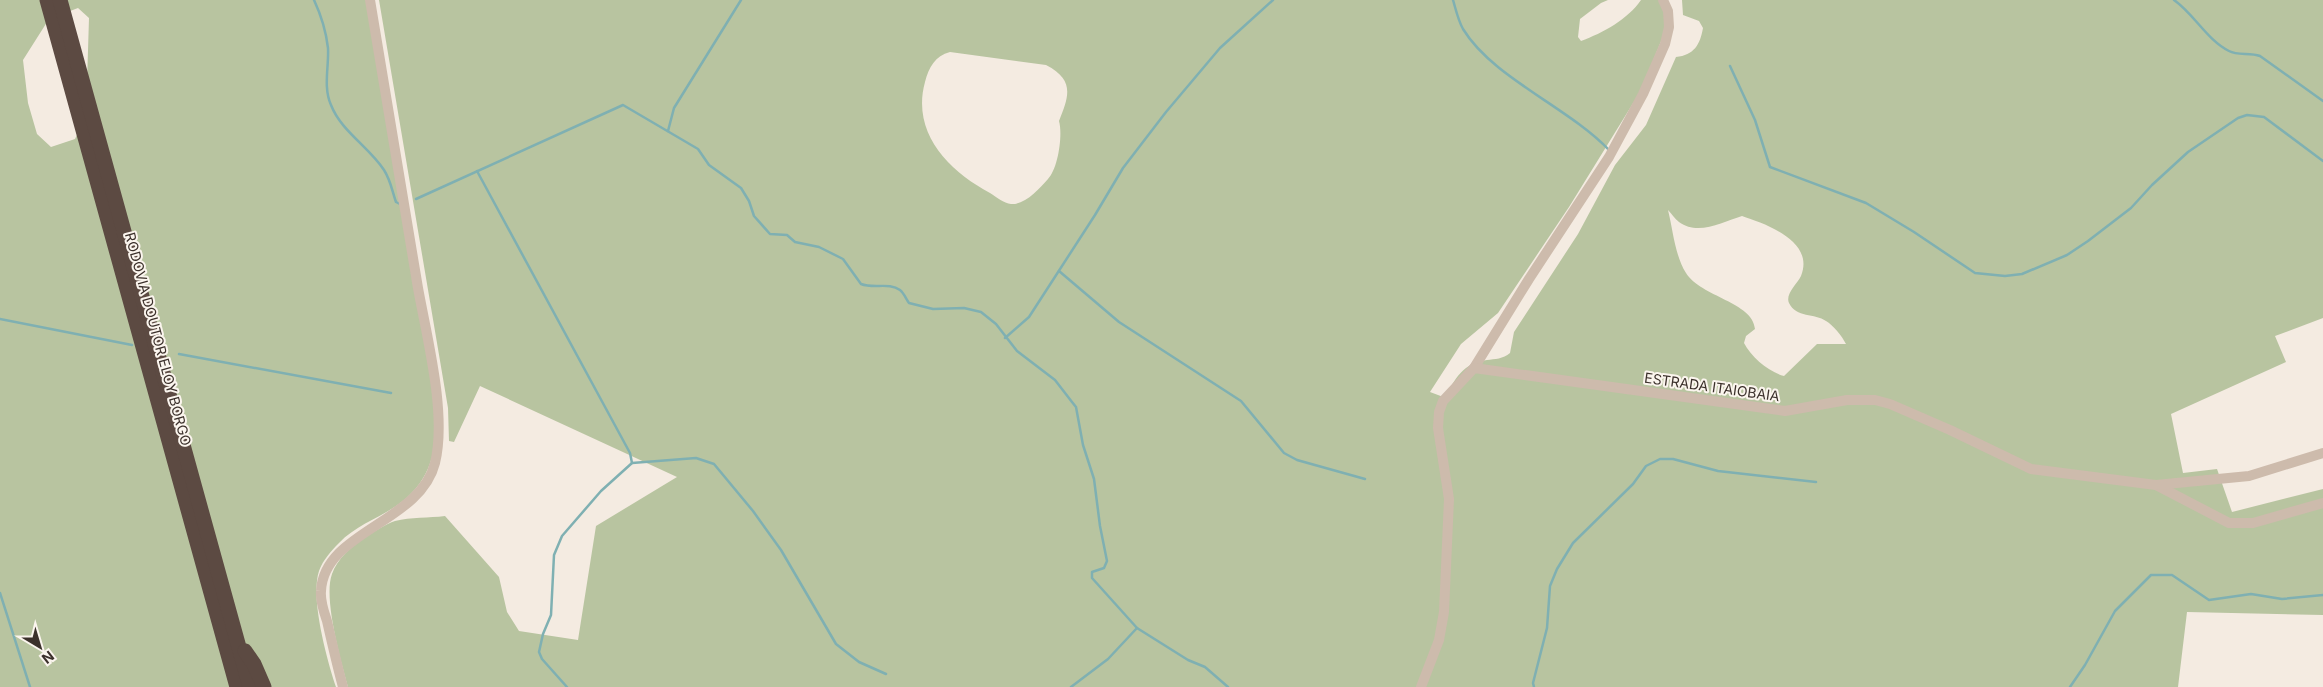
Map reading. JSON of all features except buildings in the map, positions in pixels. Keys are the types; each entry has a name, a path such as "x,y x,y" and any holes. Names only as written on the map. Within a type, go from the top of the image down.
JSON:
{"highway":[{"name":"RODOVIA DOUTOR ELOY BORGO","path":"47,0 228,653 235,687"},
{"name":"RODOVIA DOUTOR ELOY BORGO","path":"60,0 250,687"},
{"path":"237,639 254,664 264,687"}],"street":[{"path":"343,687 320,594 326,569 347,545 383,522 419,494 432,472 440,422 370,0"},
{"path":"1421,687 1437,647 1444,612 1449,499 1438,428 1439,412 1443,401 1474,368 1529,279 1609,157 1643,94 1665,44 1669,26 1668,11 1663,0"},
{"name":"ESTRADA ITAIOBAIA","path":"1474,368 1785,411 1847,400 1875,400 1890,404 1950,430 2031,469 2156,485 2249,476 2323,452"},
{"path":"2156,485 2229,523 2253,523 2323,503"}],"green space":[{"path":"0,0 367,0 436,410 436,438 430,464 425,476 417,487 408,497 389,511 345,537 328,556 319,571 317,583 318,612 324,646 336,687 0,687","holes":["78,8 89,18 86,115 75,139 51,147 37,134 28,103 23,60 49,19"]},
{"path":"379,0 1608,0 1580,19 1578,37 1581,41 1614,25 1636,7 1641,0 1666,0 1669,11 1662,39 1640,92 1569,207 1498,313 1461,344 1430,392 1446,398 1456,378 1466,368 1479,362 1502,358 1510,353 1514,332 1578,234 1615,165 1646,125 1676,57 1687,54 1698,44 1703,28 1699,21 1683,15 1682,0 2323,0 2323,318 2275,336 2286,362 2171,414 2183,473 2217,469 2232,512 2323,489 2323,615 2187,612 2178,687 348,687 331,614 330,585 337,563 365,537 395,521 445,516 499,577 507,612 519,631 578,640 596,526 677,477 480,386 454,442 449,441 448,408","holes":["950,52 1046,65 1062,77 1065,83 1067,96 1059,121 1060,143 1052,174 1031,196 1021,202 1011,204 1000,200 961,174 948,162 929,134 923,118 922,101 925,82 933,63 940,56","1668,210 1679,222 1694,228 1711,227 1742,216 1775,229 1786,236 1801,253 1803,264 1801,276 1789,296 1789,303 1796,311 1829,323 1846,344 1817,344 1784,376 1756,359 1744,343 1746,336 1755,329 1752,320 1745,312 1703,288 1686,273 1677,251"]}],"waterway":[{"path":"314,0 323,23 328,48 327,91 331,105 341,123 384,170 396,202 400,204"},
{"path":"668,131 674,108 741,0"},
{"path":"1005,338 1029,317 1123,168 1166,112 1220,48 1273,0"},
{"path":"1453,0 1458,19 1476,47 1493,63 1592,134 1609,150"},
{"path":"2174,0 2221,46 2229,51 2240,54 2260,56 2323,101"},
{"path":"1730,66 1755,120 1770,167 1866,203 1914,232 1975,273 2005,276 2022,274 2067,255 2131,208 2152,185 2188,152 2238,118 2247,115 2264,117 2323,161"},
{"path":"416,199 623,105 698,149 709,165 741,188 749,201 754,216 770,234 787,235 795,242 819,247 843,259 861,284 891,286 901,291 909,303 933,309 964,308 981,312 996,324 1017,351 1055,380 1076,407 1083,445 1094,479 1107,561 1104,568 1092,572 1092,578 1137,628 1188,660 1205,667 1228,687"},
{"path":"477,171 630,453 632,463"},
{"path":"1059,271 1119,322 1241,401 1284,453 1297,460 1365,479"},
{"path":"0,319 132,345"},
{"path":"179,354 391,393"},
{"path":"567,687 542,659 539,652 543,634 551,615 554,555 562,536 601,491 632,463 696,458 714,464 753,511 781,550 836,644 859,662 886,674"},
{"path":"1534,687 1533,683 1547,628 1550,586 1557,569 1573,543 1633,484 1646,466 1660,459 1673,459 1718,471 1816,482"},
{"path":"2070,687 2085,665 2115,611 2151,575 2172,575 2209,600 2251,594 2282,599 2323,595"},
{"path":"0,593 30,687"},
{"path":"1071,687 1108,659 1137,628"}]}
